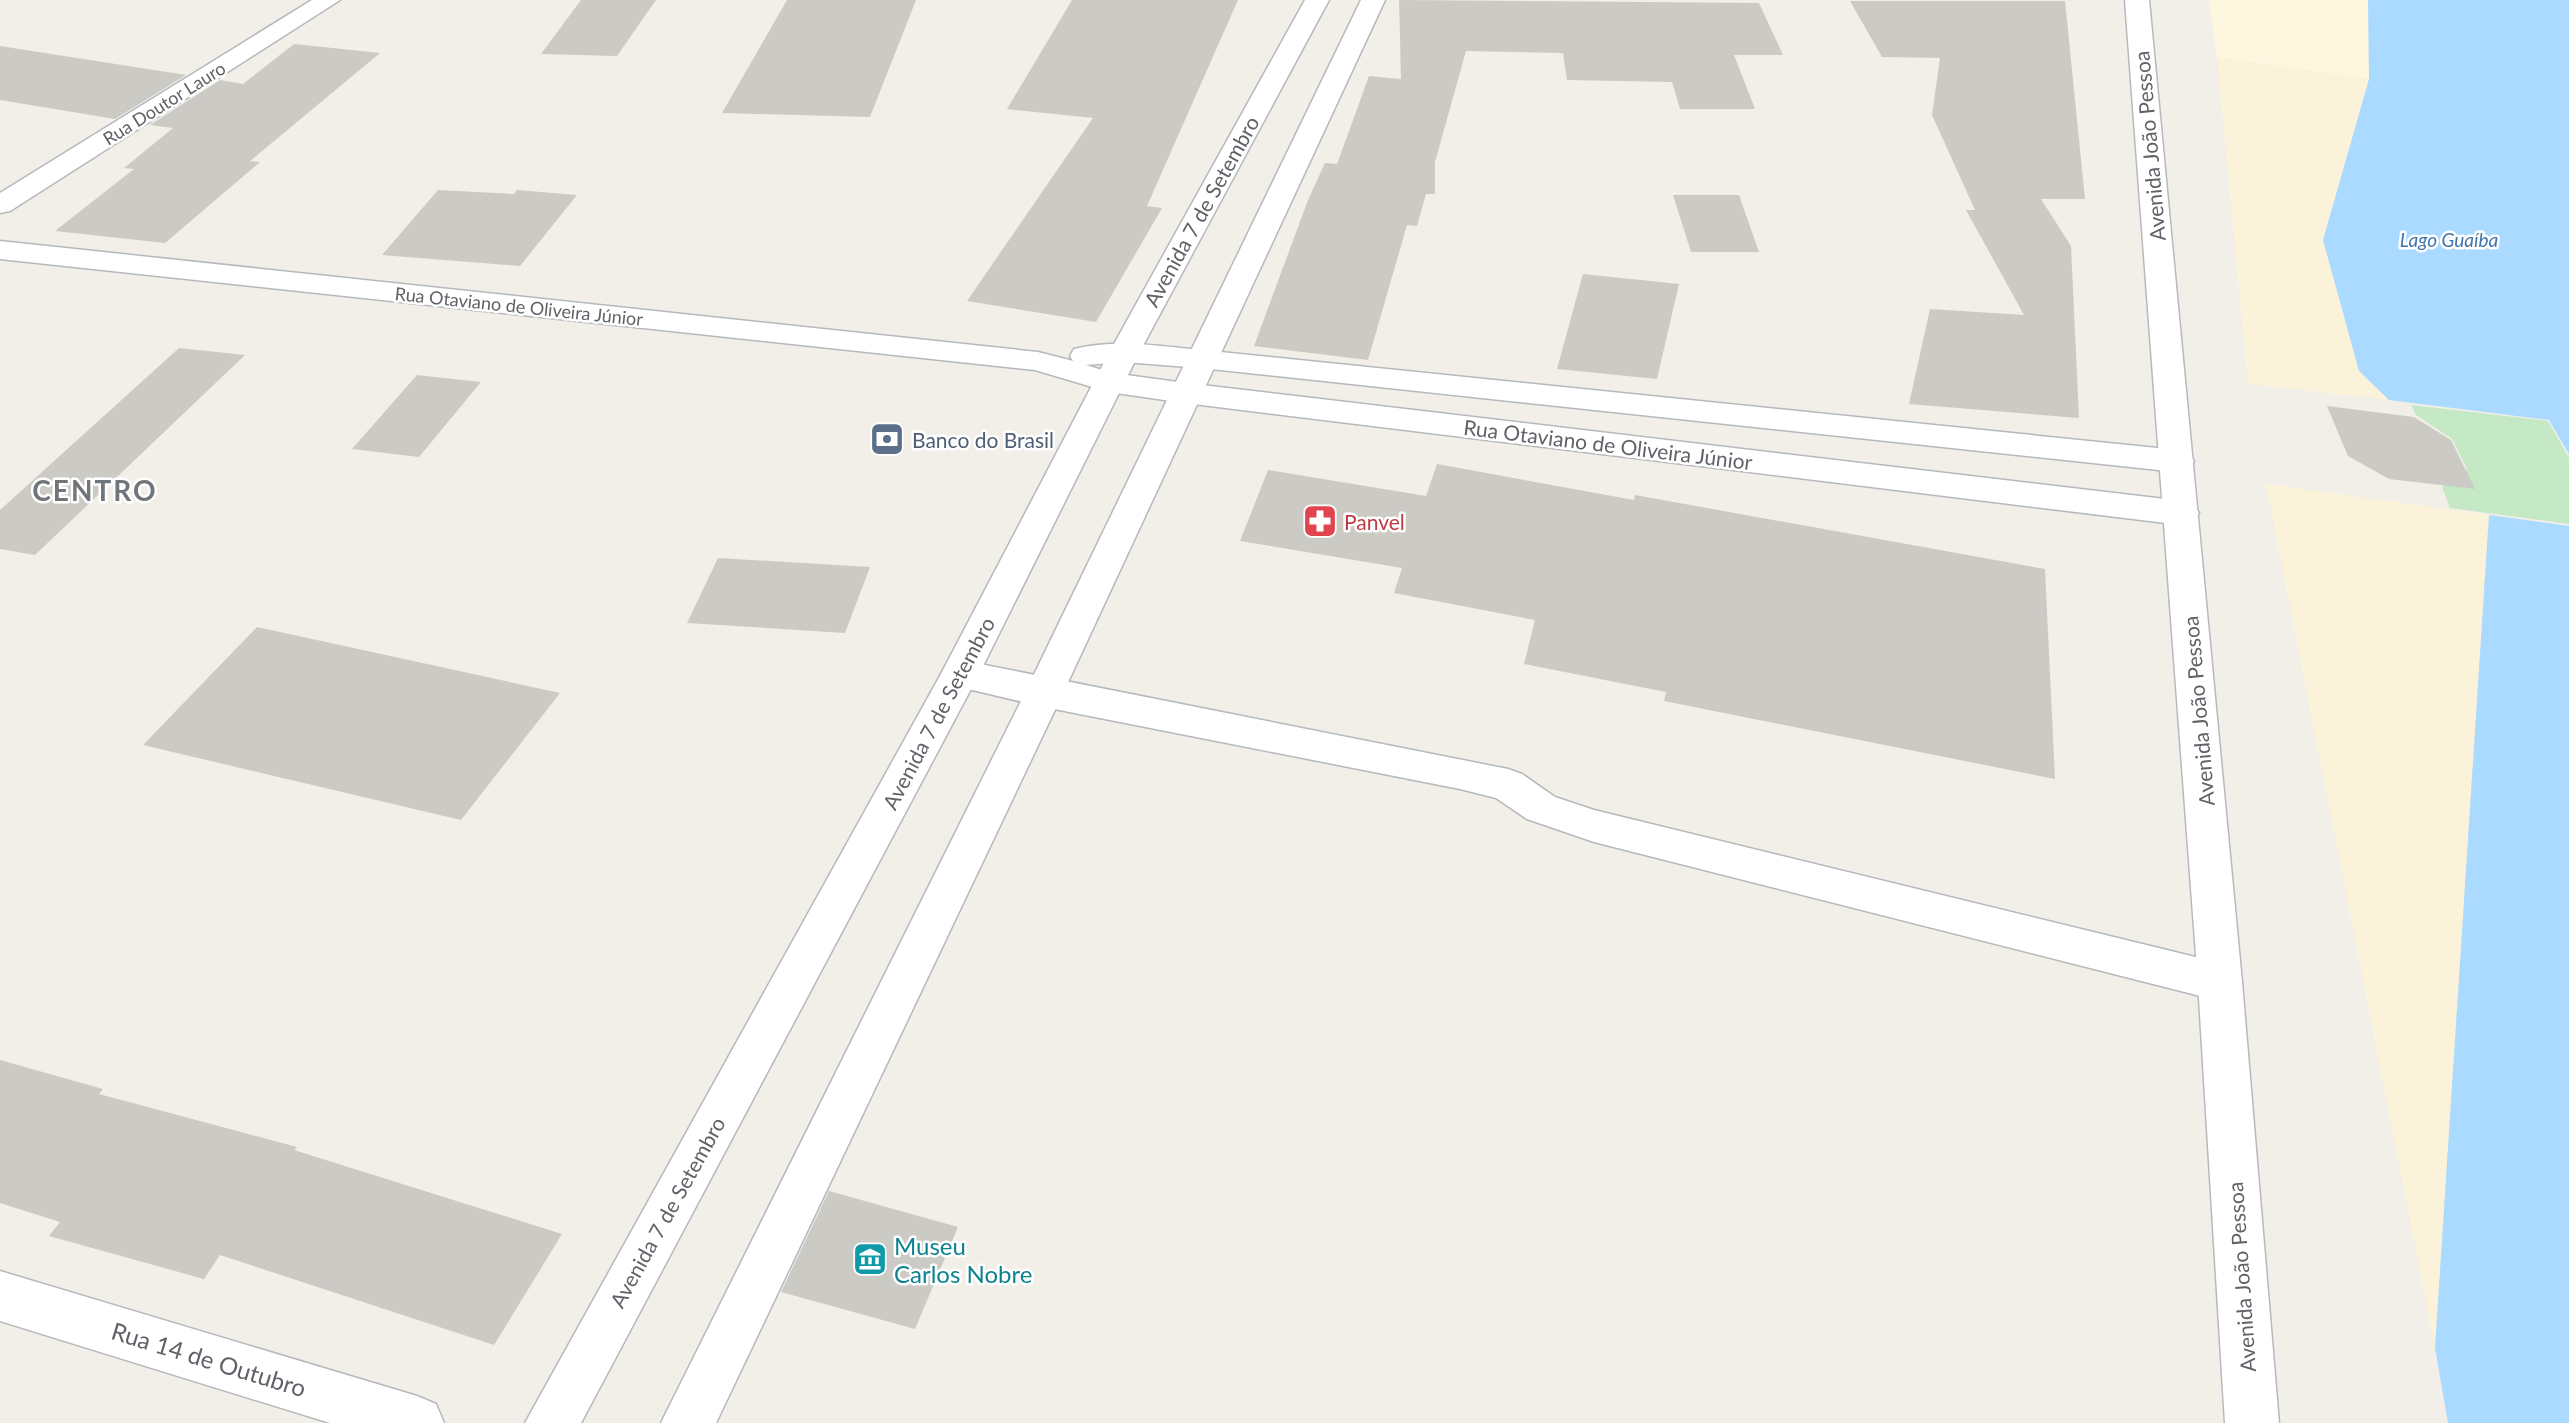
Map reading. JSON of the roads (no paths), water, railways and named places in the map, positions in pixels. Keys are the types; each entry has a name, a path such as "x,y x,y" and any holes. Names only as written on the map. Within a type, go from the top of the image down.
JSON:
{"street":[{"name":"Rua Doutor Lauro","path":"0,205 328,0"},
{"name":"Avenida 7 de Setembro","path":"688,1423 1044,693 1193,376 1317,0"},
{"name":"Avenida 7 de Setembro","path":"552,1423 960,674 1116,367 1373,0"},
{"name":"Avenida João Pessoa","path":"2137,0 2220,982 2252,1423"},
{"name":"Rua Otaviano de Oliveira Júnior","path":"0,250 1193,376 1515,433 2182,513"},
{"name":"Rua Otaviano de Oliveira Júnior","path":"1193,376 1522,393 2176,461"},
{"path":"1515,433 1522,393"},
{"path":"1805,468 1808,422"},
{"path":"960,674 1044,693 1460,773 1508,785 1541,808 1594,826 2220,982"},
{"name":"Rua 14 de Outubro","path":"0,1296 418,1423"}],"water":[{"name":"Lago Guaíba","path":"2368,0 2569,0 2569,454 2549,420 2389,400 2359,371 2323,240 2369,79"},
{"path":"2489,515 2569,526 2569,1423 2448,1423 2435,1348"}],"place":[{"name":"Banco do Brasil","path":"887,439"},
{"name":"Panvel","path":"1320,521"},
{"name":"Museu Carlos Nobre","path":"870,1259"}],"district":[{"name":"CENTRO","path":"95,490"}]}
